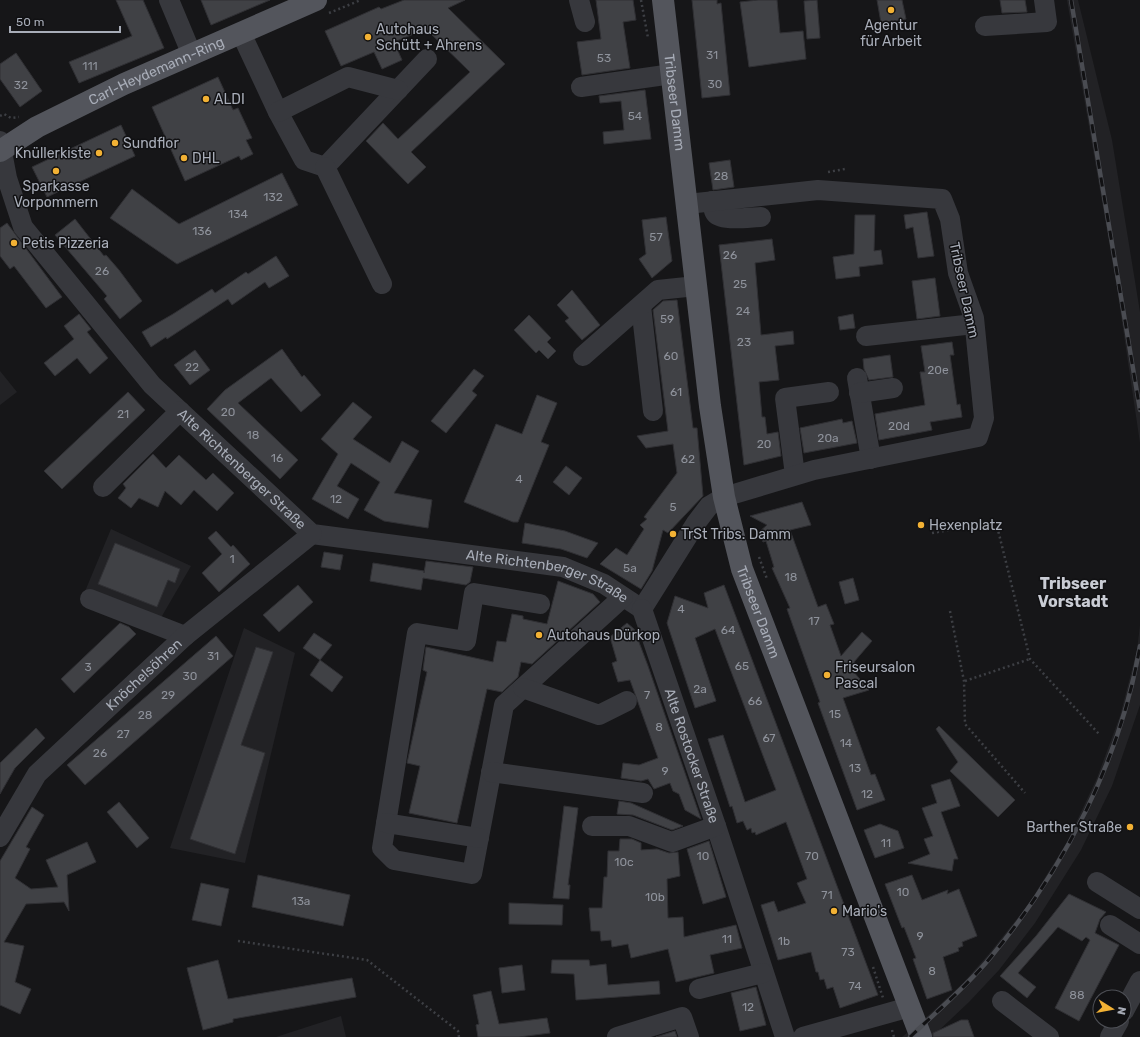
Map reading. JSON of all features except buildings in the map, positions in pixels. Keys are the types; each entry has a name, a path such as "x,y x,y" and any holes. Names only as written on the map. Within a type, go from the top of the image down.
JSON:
{"main road":[{"name":"Carl-Heydemann-Ring","path":"1,147 37,127 124,84 316,0"},
{"name":"Tribseer Damm","path":"662,0 672,74 710,406 723,499 742,569 921,1037"},
{"name":"Tribseer Damm","path":"877,923 907,1037"}],"street":[{"path":"170,0 192,55"},
{"path":"579,0 585,22"},
{"path":"985,26 1048,22 1044,0"},
{"path":"241,33 278,112 304,160 325,167 382,284"},
{"path":"325,167 427,59"},
{"path":"581,87 672,74"},
{"path":"278,112 348,77 398,90"},
{"name":"Alte Richtenberger Straße","path":"1,147 7,178 23,227 152,385 312,534 563,567 604,584 623,598 642,609"},
{"name":"Tribseer Damm","path":"687,204 818,190 942,199 950,220 958,273 974,324 984,418 978,437 814,470 723,499"},
{"path":"712,201 715,214 719,217 761,217"},
{"path":"583,356 658,290 696,286"},
{"path":"641,306 653,411"},
{"path":"866,336 974,324"},
{"path":"870,459 858,386 893,388"},
{"path":"795,475 785,398 829,392"},
{"path":"103,487 180,411"},
{"path":"642,609 696,523 723,499"},
{"name":"Knöchelsöhren","path":"0,837 37,774 185,636 312,534"},
{"path":"540,604 474,593 466,641 417,633 382,848 394,860 472,874 504,705 623,598"},
{"path":"90,599 185,636"},
{"name":"Alte Rostocker Straße","path":"642,609 716,826 785,1037"},
{"path":"523,688 599,715 627,702"},
{"path":"491,772 643,793"},
{"path":"386,823 479,838"},
{"path":"592,826 629,826 672,842 716,826"},
{"path":"1097,882 1140,909"},
{"path":"1110,925 1140,944"},
{"path":"699,989 764,973"},
{"path":"1132,996 1140,981"},
{"path":"1002,1001 1049,1037"},
{"path":"803,1037 899,1010"},
{"path":"617,1037 682,1017 688,1037"}],"path":[{"path":"932,533 996,522 1030,658 1099,734"},
{"path":"950,611 964,681 965,724 1025,793"},
{"path":"964,681 1030,658"},
{"path":"238,941 367,960 458,1031 459,1037"}],"shaded area":[{"path":"1067,0 1078,0 1112,140 1140,312 1140,443 1117,288"},
{"path":"0,371 17,392 0,405"},
{"path":"111,529 191,566 155,628 81,601"},
{"path":"1140,625 1140,705 1112,786 1081,850 1035,923 999,970 969,1002 932,1037 902,1037 931,1013 963,983 988,955 1028,905 1067,842 1097,778 1120,716 1137,650"},
{"path":"244,628 295,653 245,863 170,848"},
{"path":"341,1016 346,1037 276,1037"}],"railway":[{"path":"1071,0 1140,410"},
{"path":"910,1037 981,969 1017,924 1065,851 1085,812 1119,731 1131,689 1140,646"}],"place":[{"name":"Agentur für Arbeit","path":"891,10"},
{"name":"Autohaus Schütt + Ahrens","path":"368,37"},
{"name":"ALDI","path":"206,99"},
{"name":"Sundflor","path":"115,143"},
{"name":"Knüllerkiste","path":"99,153"},
{"name":"DHL","path":"184,158"},
{"name":"Sparkasse Vorpommern","path":"56,171"},
{"name":"Petis Pizzeria","path":"14,243"},
{"name":"Hexenplatz","path":"921,525"},
{"name":"TrSt Tribs. Damm","path":"673,534"},
{"name":"Autohaus Dürkop","path":"539,635"},
{"name":"Friseursalon Pascal","path":"827,675"},
{"name":"Barther Straße","path":"1130,827"},
{"name":"Mario's","path":"834,911"}],"district":[{"name":"Tribseer Vorstadt","path":"1073,592"}]}
